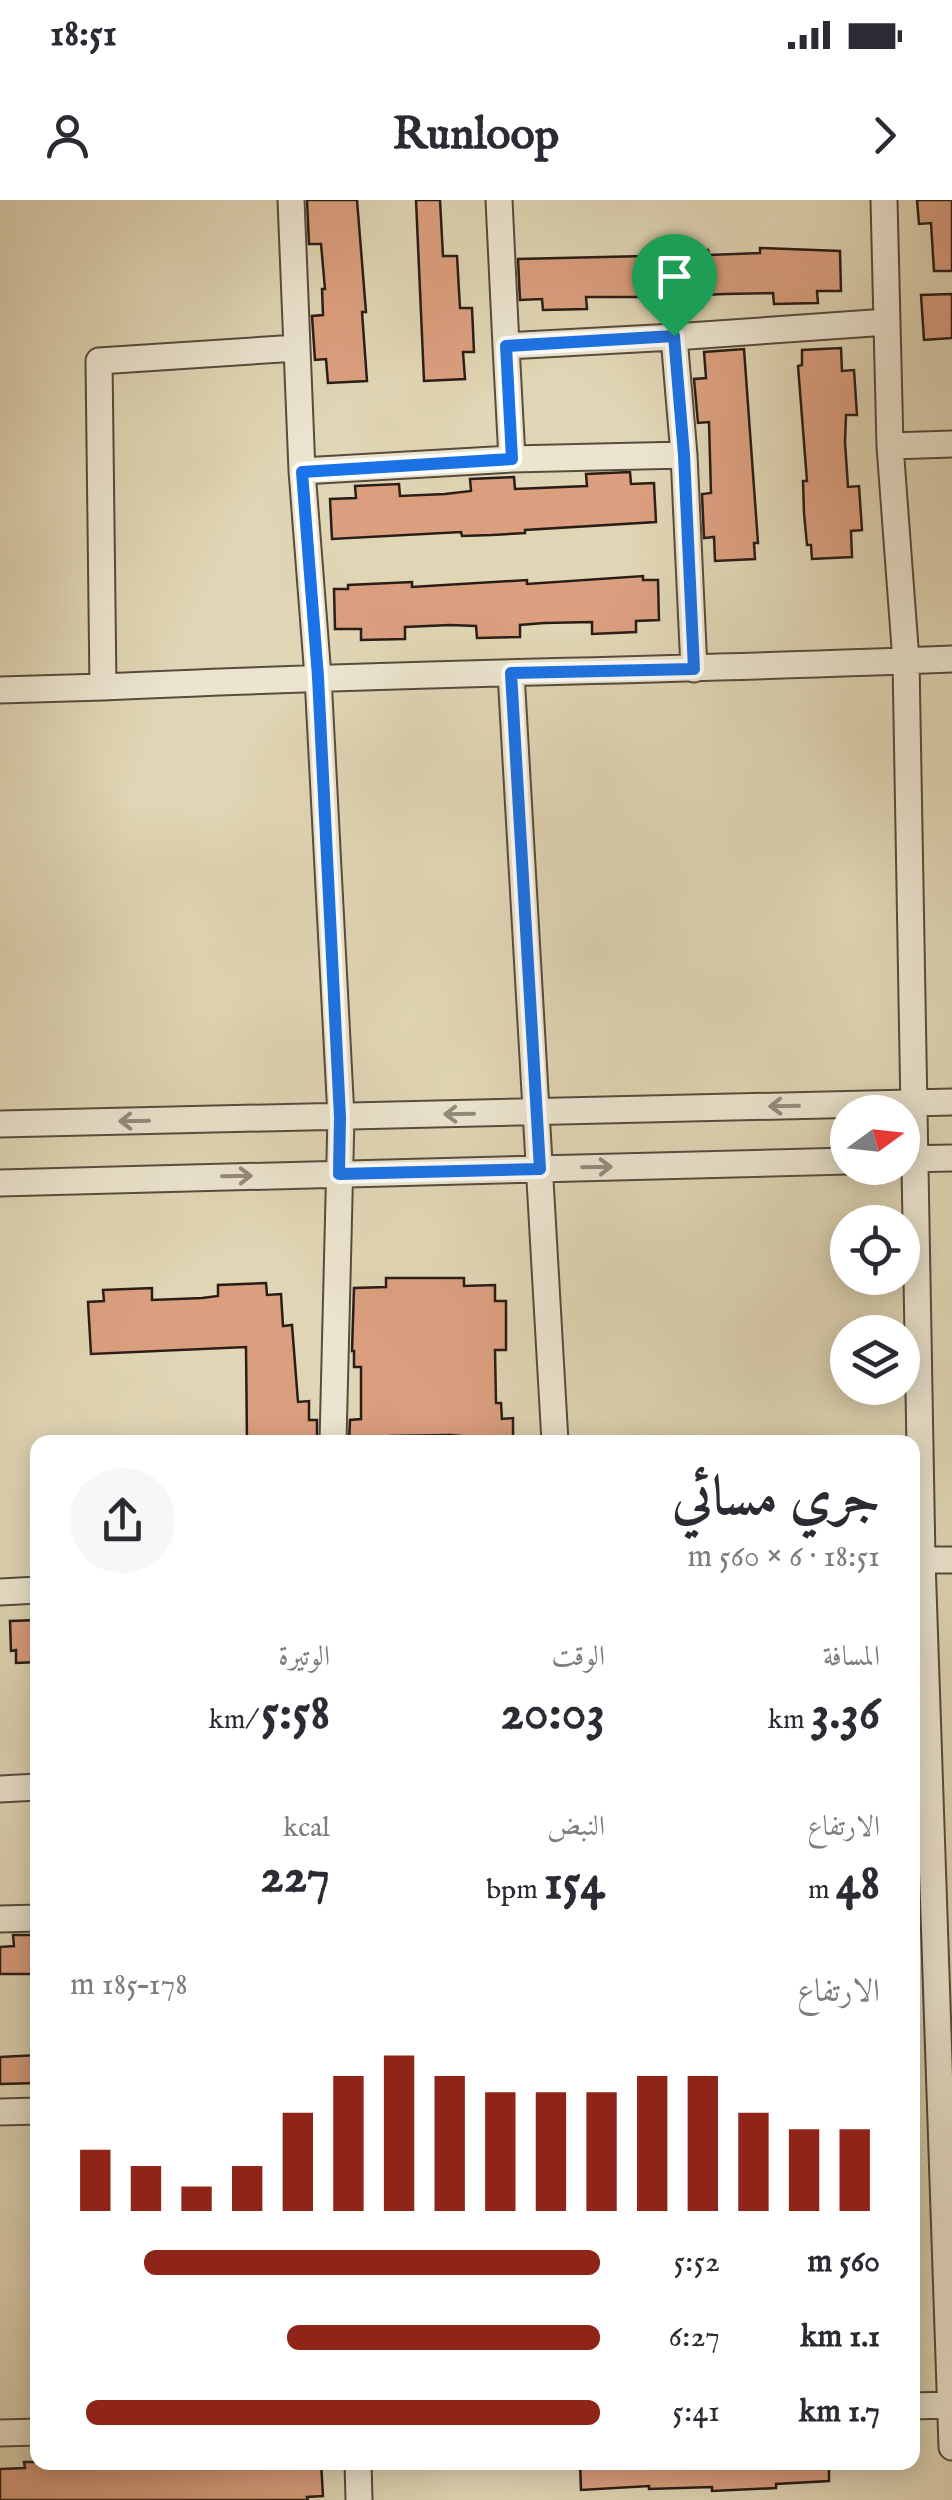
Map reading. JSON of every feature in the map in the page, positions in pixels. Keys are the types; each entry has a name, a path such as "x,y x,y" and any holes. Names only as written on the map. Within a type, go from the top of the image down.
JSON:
{"street":[{"path":"291,200 302,472 318,677 340,1117 333,1435"},
{"path":"498,200 512,459"},
{"path":"884,200 890,446 906,661 916,1095"},
{"path":"506,346 887,322"},
{"path":"674,336 694,669"},
{"path":"103,687 99,361 297,348"},
{"path":"890,446 952,444"},
{"path":"302,472 512,459 684,455"},
{"path":"0,690 952,659"},
{"path":"511,673 556,1435"},
{"path":"920,1103 952,1102"},
{"path":"0,1124 830,1105"},
{"path":"920,1159 952,1158"},
{"path":"0,1183 830,1161"},
{"path":"910,1185 915,1435"},
{"path":"920,1560 952,1560"},
{"path":"920,1586 940,1760 923,1897 946,2085 952,2447"},
{"path":"0,1592 30,1590"},
{"path":"0,1789 30,1788"},
{"path":"0,1919 30,1918"},
{"path":"920,2086 946,2085"},
{"path":"0,2112 30,2111"},
{"path":"920,2406 951,2405"},
{"path":"0,2433 30,2432"},
{"path":"358,2470 359,2500"}],"building":[{"path":"307,200 357,200 367,381 328,383 326,359 315,360 312,316 323,315 325,289 321,244 309,244"},
{"path":"416,200 440,200 443,256 457,256 460,308 472,308 474,352 463,352 465,379 424,381"},
{"path":"917,200 952,200 952,271 934,271 931,223 919,224"},
{"path":"760,248 840,251 841,291 817,291 818,303 774,304 773,293 702,295 702,307 658,308 658,297 586,297 587,309 543,310 542,299 520,300 518,259 645,256 644,252 708,250 709,255 760,253"},
{"path":"952,294 952,338 924,340 921,295"},
{"path":"841,348 842,371 854,370 857,415 846,415 845,442 848,487 859,486 862,530 851,531 852,557 812,559 804,513 803,481 807,481 798,366 802,365 802,350"},
{"path":"744,349 758,543 754,543 755,559 715,561 714,537 704,538 702,494 711,493 709,422 698,423 694,379 706,378 704,352"},
{"path":"630,472 631,484 654,483 656,522 492,535 462,536 461,532 332,539 330,499 356,498 355,486 399,484 400,496 445,494 471,491 470,479 514,477 515,489 587,486 586,474"},
{"path":"643,576 643,580 658,580 659,620 636,621 636,632 592,634 592,622 544,623 520,625 520,637 477,638 476,626 450,625 405,627 405,639 361,640 361,629 335,629 334,589 348,589 348,585 412,582 412,587 527,580 527,584"},
{"path":"386,1278 464,1278 464,1286 495,1285 495,1301 506,1301 506,1350 495,1350 496,1403 501,1403 502,1419 513,1418 513,1435 349,1435 350,1420 361,1419 361,1367 354,1367 352,1351 354,1288 386,1287"},
{"path":"266,1283 267,1295 281,1294 283,1326 292,1325 298,1402 309,1401 309,1420 317,1420 317,1435 247,1435 246,1347 91,1354 88,1302 104,1301 103,1290 152,1288 152,1300 202,1298 218,1296 218,1285"},
{"path":"30,1620 30,1662 16,1663 16,1650 11,1651 10,1621"},
{"path":"13,1935 30,1935 30,1974 0,1974 0,1947 14,1946"},
{"path":"30,2055 30,2083 0,2084 0,2057"},
{"path":"24,2462 30,2462 30,2470 321,2470 323,2496 307,2497 308,2500 0,2500 0,2469 25,2468"},
{"path":"580,2470 829,2470 829,2481 776,2484 776,2488 712,2491 712,2487 649,2486 581,2490"}],"route":[{"path":"674,336 694,669 511,673 540,1169 339,1174 340,1117 318,677 302,472 512,459 506,346 674,336"}]}
